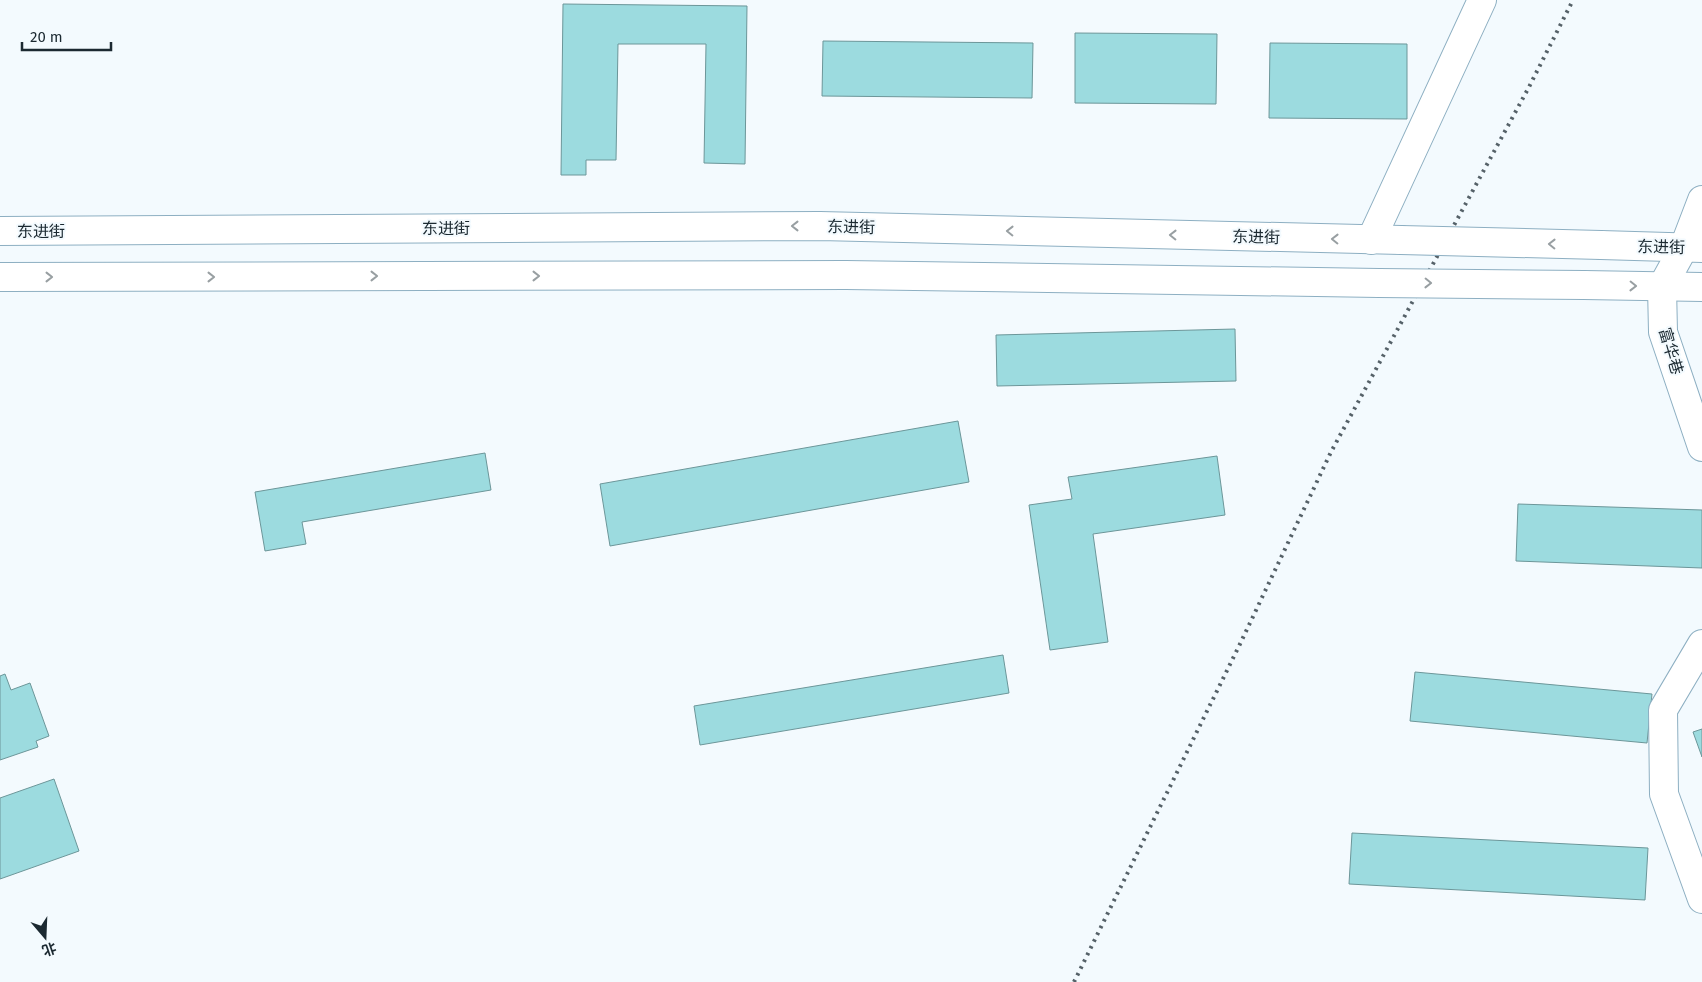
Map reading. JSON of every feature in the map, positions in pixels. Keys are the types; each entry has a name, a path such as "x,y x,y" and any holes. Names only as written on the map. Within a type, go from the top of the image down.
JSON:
{"main road":[{"path":"1371,240 1482,0"},
{"path":"1662,287 1693,247 1702,200"},
{"name":"东进街","path":"0,231 820,226 1693,247"},
{"path":"0,277 846,275 1702,287"},
{"name":"富华巷","path":"1662,287 1663,332 1702,447"},
{"path":"1702,644 1663,710 1664,794 1702,899"}],"building":[{"path":"563,4 747,6 745,164 704,163 706,44 618,44 616,160 586,160 586,175 561,175"},
{"path":"1075,33 1217,34 1216,104 1075,103"},
{"path":"823,41 1033,43 1032,98 822,96"},
{"path":"1270,43 1407,44 1407,119 1269,118"},
{"path":"1235,329 1236,381 997,386 996,335"},
{"path":"958,421 969,482 610,546 600,484"},
{"path":"485,453 491,490 302,522 306,544 265,551 255,492"},
{"path":"1217,456 1225,515 1093,534 1108,642 1050,650 1029,505 1072,499 1068,477"},
{"path":"1518,504 1702,510 1702,568 1516,561"},
{"path":"1003,655 1009,693 700,745 694,706"},
{"path":"1415,672 1652,694 1647,743 1410,721"},
{"path":"5,674 11,690 30,683 49,736 36,741 38,747 0,760 0,676"},
{"path":"1702,729 1702,757 1693,732"},
{"path":"54,779 79,851 0,879 0,798"},
{"path":"1352,833 1648,848 1645,900 1349,884"}],"railway":[{"path":"1074,982 1240,644 1331,452 1529,87 1573,0"}]}
